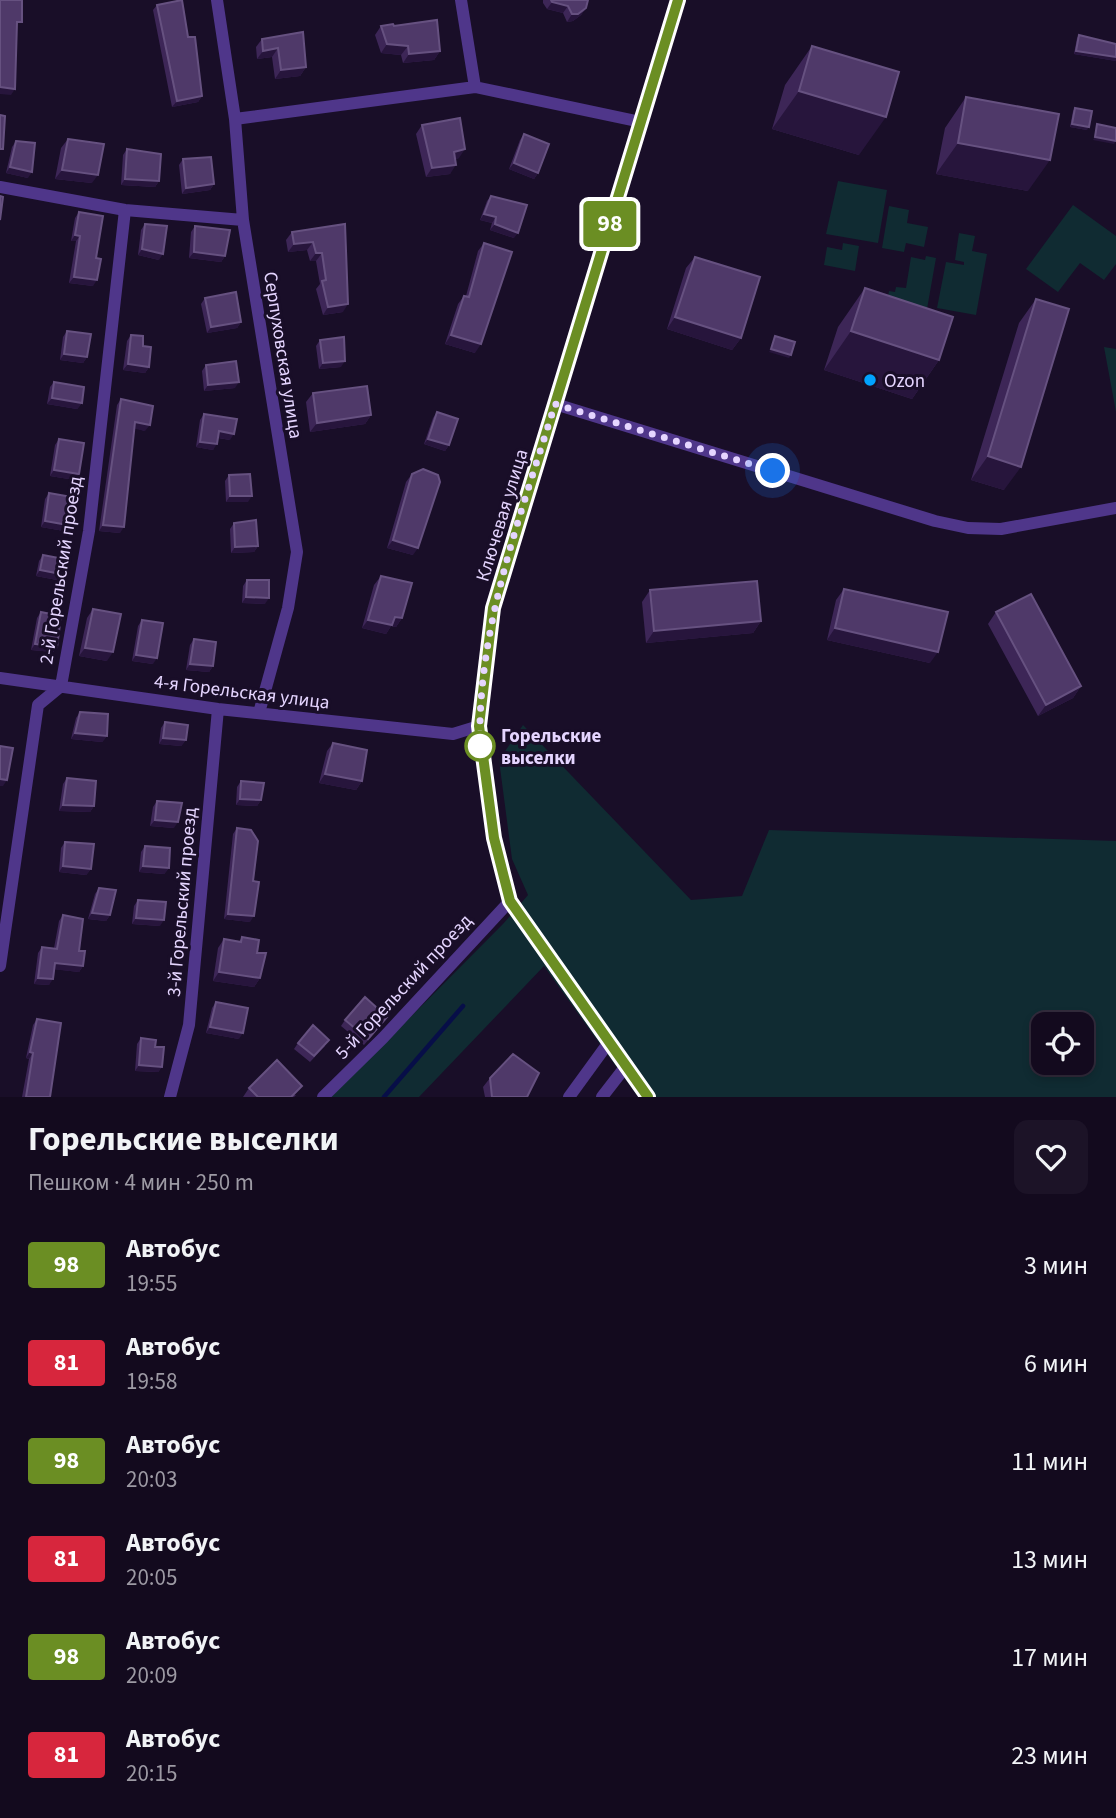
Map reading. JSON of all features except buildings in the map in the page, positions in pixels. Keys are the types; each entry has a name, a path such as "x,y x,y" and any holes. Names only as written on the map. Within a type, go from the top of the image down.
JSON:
{"street":[{"name":"Серпуховская улица","path":"217,0 235,119 243,220 297,551 288,608 259,713"},
{"path":"461,0 475,87"},
{"name":"Ключевая улица","path":"649,1097 510,901 494,838 479,726 493,608 678,0"},
{"path":"235,119 475,87 640,122"},
{"path":"0,187 125,210 243,220"},
{"name":"2-й Горельский проезд","path":"0,966 38,705 61,686 89,531 125,210"},
{"path":"555,404 935,522 968,528 1001,529 1116,508"},
{"name":"4-я Горельская улица","path":"0,678 218,709 453,734 479,726"},
{"name":"3-й Горельский проезд","path":"170,1097 189,1026 218,709"},
{"name":"5-й Горельский проезд","path":"324,1097 383,1038 510,901"},
{"path":"569,1097 609,1042"},
{"path":"602,1097 626,1066"}],"green space":[{"path":"838,181 887,190 878,243 826,234"},
{"path":"1073,205 1116,236 1116,264 1104,280 1080,263 1058,292 1026,269"},
{"path":"889,206 909,210 907,223 928,227 924,247 906,243 904,252 882,248"},
{"path":"959,233 975,236 972,251 987,254 976,315 937,308 946,262 964,265 964,262 955,260"},
{"path":"843,243 859,246 855,271 824,265 827,247 842,250"},
{"path":"926,256 936,258 927,309 887,302 889,291 895,292 896,287 906,288 911,257 925,260"},
{"path":"1104,347 1116,349 1116,412"},
{"path":"523,725 691,900 742,896 769,830 1116,841 1116,1097 638,1097 544,966 419,1097 331,1097 503,924 528,895 512,859 499,760"}],"waterway":[{"path":"384,1097 463,1006"}],"bus line":[{"name":"98","path":"648,1097 510,901 494,838 479,726 493,608 678,0"}],"place":[{"name":"Ozon","path":"870,380"},
{"name":"Горельские выселки","path":"480,746"}],"route":[{"path":"480,746 481,702 493,608 555,404 773,471"}]}
